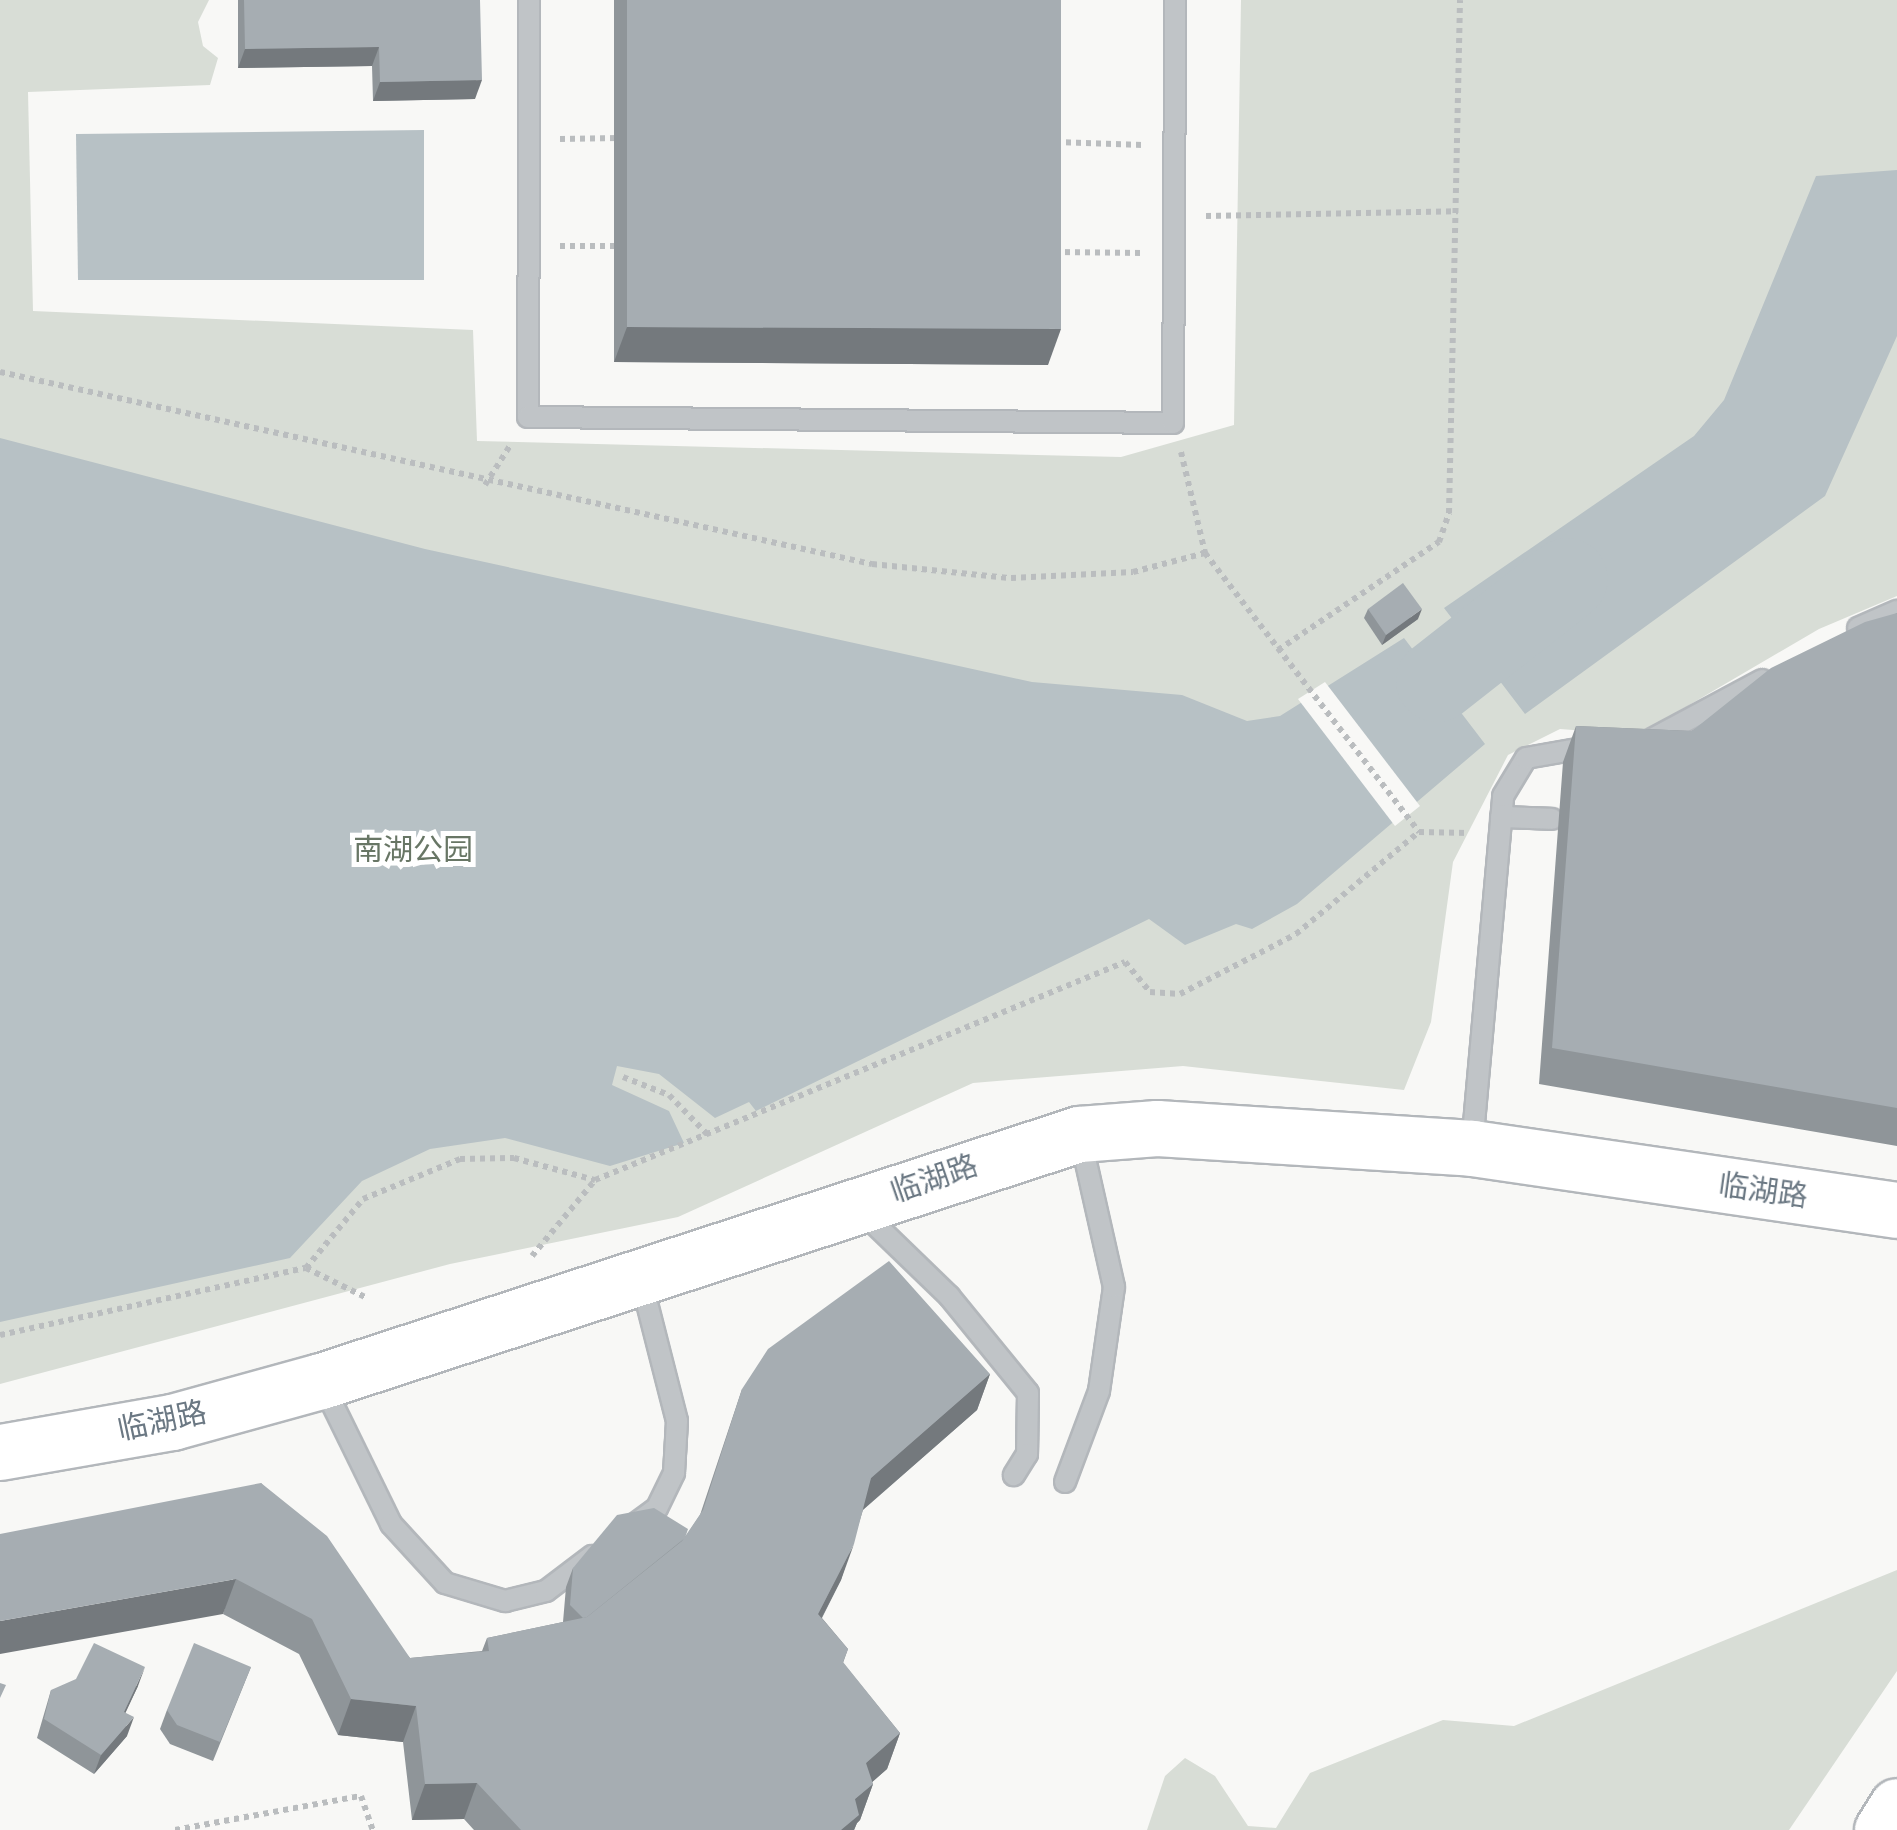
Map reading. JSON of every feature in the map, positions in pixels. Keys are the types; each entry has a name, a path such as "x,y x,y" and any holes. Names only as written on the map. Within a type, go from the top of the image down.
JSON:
{"main road":[{"name":"临湖路","path":"0,1452 172,1422 321,1381 1080,1134 1157,1128 1472,1148 1897,1210"},
{"path":"1882,1830 1897,1806"}],"lane":[{"path":"529,0 528,417 1173,423 1176,0"},
{"path":"1840,635 1897,611"},
{"path":"1472,1148 1500,825 1526,758 1659,737 1776,672"},
{"path":"1500,825 1552,819"},
{"path":"1065,1482 1099,1391 1114,1287 1080,1134"},
{"path":"855,1205 949,1296 1028,1393 1027,1454 1014,1475"},
{"path":"321,1381 343,1439 415,1558 470,1595 505,1601 546,1591 657,1508 674,1473 677,1421 641,1280"}],"path":[{"path":"1278,650 1439,542 1456,466 1460,0"},
{"path":"529,139 630,138 630,121"},
{"path":"1048,142 1174,146"},
{"path":"1174,216 1458,211"},
{"path":"629,228 629,266"},
{"path":"528,245 629,246"},
{"path":"1048,252 1174,254"},
{"path":"0,372 485,485 872,564 1011,578 1133,572 1205,553"},
{"path":"485,485 528,417"},
{"path":"1173,423 1205,553 1420,832"},
{"path":"532,1256 595,1180 1125,962 1150,992 1180,994 1296,934 1420,832 1500,825"},
{"path":"623,1077 669,1095 708,1136"},
{"path":"0,1335 306,1268 363,1199 412,1172 514,1158 595,1180"},
{"path":"306,1268 366,1298"},
{"path":"174,1830 361,1796 372,1830"}],"green space":[{"name":"南湖公园","path":"0,0 209,0 198,22 203,46 218,58 210,85 28,92 33,311 473,330 477,441 1121,457 1234,425 1241,0 1897,0 1897,596 1819,629 1638,735 1560,729 1508,755 1453,862 1431,1022 1404,1090 1183,1066 973,1083 678,1217 450,1264 0,1384"},
{"path":"1897,1570 1897,1671 1789,1830 1147,1830 1165,1776 1185,1758 1215,1776 1248,1826 1276,1828 1310,1773 1443,1720 1514,1726"}],"shaded area":[{"path":"424,130 424,280 78,280 76,134"},
{"path":"1897,170 1897,336 1825,496 1525,714 1444,608 1694,436 1724,400 1816,176"},
{"path":"0,438 425,549 1032,682 1182,695 1247,721 1280,716 1404,638 1485,744 1297,904 1252,929 1236,924 1185,945 1149,919 756,1111 749,1102 715,1118 659,1074 617,1066 612,1085 669,1111 684,1143 610,1166 505,1138 430,1149 362,1181 290,1258 0,1322"}],"pier":[{"path":"1325,682 1420,806 1395,826 1298,699"}],"building":[{"path":"244,0 480,0 482,80 380,82 379,47 245,49"},
{"path":"627,0 1061,0 1061,329 627,327"},
{"path":"1403,583 1422,609 1386,635 1368,609"},
{"path":"1897,613 1897,1108 1552,1048 1576,726 1692,731 1771,668 1865,622"},
{"path":"889,1261 990,1374 871,1478 854,1544 818,1614 848,1649 843,1662 900,1733 866,1763 873,1784 855,1799 859,1815 841,1830 521,1830 477,1783 425,1784 416,1706 351,1699 312,1619 236,1579 0,1621 0,1534 261,1483 327,1536 410,1658 489,1651 487,1638 587,1617 682,1541 703,1510 742,1389 768,1349"},
{"path":"654,1508 688,1529 685,1538 583,1618 570,1605 573,1568 617,1515"},
{"path":"94,1643 145,1667 124,1712 134,1717 101,1755 44,1719 51,1690 76,1679"},
{"path":"194,1643 251,1667 220,1742 177,1725 167,1710"}],"waterway":[{"path":"1437,681 1567,579"}]}
